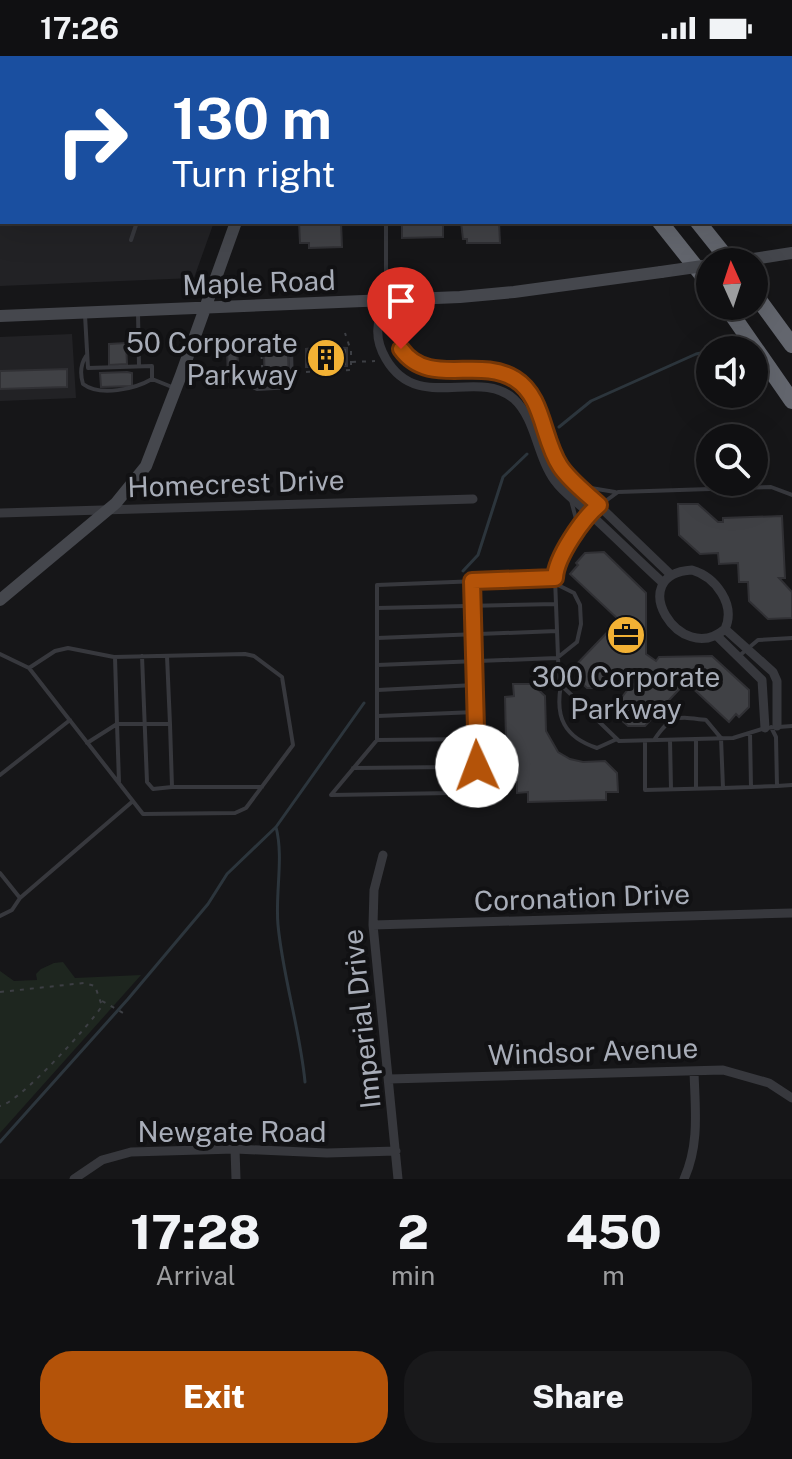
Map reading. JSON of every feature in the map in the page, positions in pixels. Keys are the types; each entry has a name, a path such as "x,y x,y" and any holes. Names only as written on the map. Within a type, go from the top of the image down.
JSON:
{"highway":[{"path":"662,224 696,267"},
{"path":"700,224 719,248"},
{"path":"768,312 792,345"},
{"path":"736,320 792,401"}],"main road":[{"path":"0,600 109,509 135,481 149,460 235,224"},
{"path":"768,257 792,253"},
{"name":"Maple Road","path":"0,316 386,301 514,292 696,267"}],"street":[{"path":"386,301 394,318 401,349 414,364 437,370 494,371 512,377 525,387 558,464 670,574"},
{"path":"386,301 376,332 382,354 397,373 416,385 429,388 489,388 504,392 518,402 553,479 662,582"},
{"path":"533,434 545,430"},
{"name":"Homecrest Drive","path":"0,513 473,499"},
{"path":"699,572 723,594 730,610 721,632 708,639 691,638 666,618 660,599 662,582 670,574 699,572"},
{"path":"721,632 743,652 773,672 777,681 771,727"},
{"name":"Imperial Drive","path":"383,855 374,890 373,925 398,1179"},
{"name":"Coronation Drive","path":"373,925 792,913"},
{"name":"Windsor Avenue","path":"389,1079 723,1070 769,1083 792,1098"},
{"path":"684,1179 694,1153 696,1136 694,1071"},
{"path":"235,1149 236,1179"},
{"name":"Newgate Road","path":"74,1179 102,1160 131,1152 235,1149 327,1153 396,1151"}],"lane":[{"path":"131,240 136,224"},
{"path":"386,224 386,301"},
{"path":"138,311 139,366"},
{"path":"85,312 88,368 152,366 152,379"},
{"path":"247,384 257,389 292,387 288,339"},
{"path":"87,354 81,365 81,379 91,389 137,388 152,379"},
{"path":"152,379 176,389"},
{"path":"575,482 595,490 618,492 771,487 792,495"},
{"path":"618,492 589,513 557,564 557,673 561,685 619,741 733,738 771,727 792,726"},
{"path":"568,495 574,510 575,536"},
{"path":"472,581 478,789"},
{"path":"377,665 557,658 577,642 581,624 580,605 574,593 556,581 377,585 377,665 378,690 377,740 331,795 452,793 452,767"},
{"path":"377,608 556,604"},
{"path":"377,638 557,631"},
{"path":"743,652 758,640 792,638"},
{"path":"0,654 29,668 143,814 235,813 246,808 293,745 282,677 254,656 114,657 68,648 55,651 29,668"},
{"path":"142,656 147,782 153,789 262,787"},
{"path":"167,656 172,787"},
{"path":"114,657 119,784"},
{"path":"378,690 475,685"},
{"path":"561,685 558,701 560,718 582,743 597,748 617,739"},
{"path":"378,716 476,712"},
{"path":"654,740 665,723 674,718 706,720 721,738 723,788"},
{"path":"0,775 70,720"},
{"path":"87,743 117,724 170,724"},
{"path":"771,727 776,737 777,786"},
{"path":"750,733 751,787"},
{"path":"377,740 477,739"},
{"path":"696,739 696,789"},
{"path":"670,740 671,789"},
{"path":"645,741 645,790 792,785"},
{"path":"353,768 477,766"},
{"path":"0,924 1,916 12,910 20,898 133,801"},
{"path":"0,873 20,898"}],"path":[{"path":"306,372 351,370 345,333"},
{"path":"261,345 263,385"},
{"path":"351,362 375,361"},
{"path":"0,992 84,983 95,986 102,1001 101,1010 65,1050 14,1100 0,1106"},
{"path":"102,1001 125,1014"}],"shaded area":[{"path":"0,224 213,224 194,278 0,286"},
{"path":"72,334 76,398 0,401 0,337"},
{"path":"63,962 75,978 141,975 0,1133 0,971 14,981 37,980 36,974 41,969"}],"building":[{"path":"299,224 341,224 342,247 309,248 309,243 300,243"},
{"path":"402,224 443,224 443,237 402,238"},
{"path":"461,224 499,224 500,243 467,243 467,239 463,239"},
{"path":"126,343 127,364 109,365 109,344"},
{"path":"227,348 237,348 239,382 228,382"},
{"name":"50 Corporate Parkway","path":"347,348 347,366 329,366 329,369 306,367 306,349"},
{"path":"288,353 289,384 265,385 264,354"},
{"path":"67,369 67,387 0,389 0,371"},
{"path":"100,373 132,373 132,386 101,387"},
{"path":"678,504 698,504 718,522 723,522 723,518 782,516 785,578 779,578 792,592 792,618 768,619 749,601 748,582 739,582 738,563 719,564 718,553 700,554 679,535"},
{"name":"300 Corporate Parkway","path":"604,552 646,593 646,654 656,661 659,657 712,656 749,690 749,707 739,717 736,714 729,722 686,682 645,726 628,726 614,708 634,681 624,672 613,685 609,682 604,688 587,688 576,678 580,675 573,668 619,620 570,574 585,553"},
{"path":"513,684 532,684 545,696 546,731 558,752 583,762 605,761 617,773 618,792 606,792 606,800 528,802 528,792 517,793 517,782 507,782 505,697 514,696"}],"waterway":[{"path":"559,427 591,401 696,354"},
{"path":"463,571 478,555 503,477 527,454"},
{"path":"0,1142 128,999 208,904 227,874 276,827 364,703"},
{"path":"276,827 279,851 278,925 305,1082"}],"place":[{"name":"50 Corporate Parkway","path":"326,358"},
{"name":"300 Corporate Parkway","path":"626,635"}],"route":[{"path":"401,349 414,364 428,370 494,371 519,382 536,407 558,464 599,505 589,513 557,564 555,578 472,581 477,766"}]}
